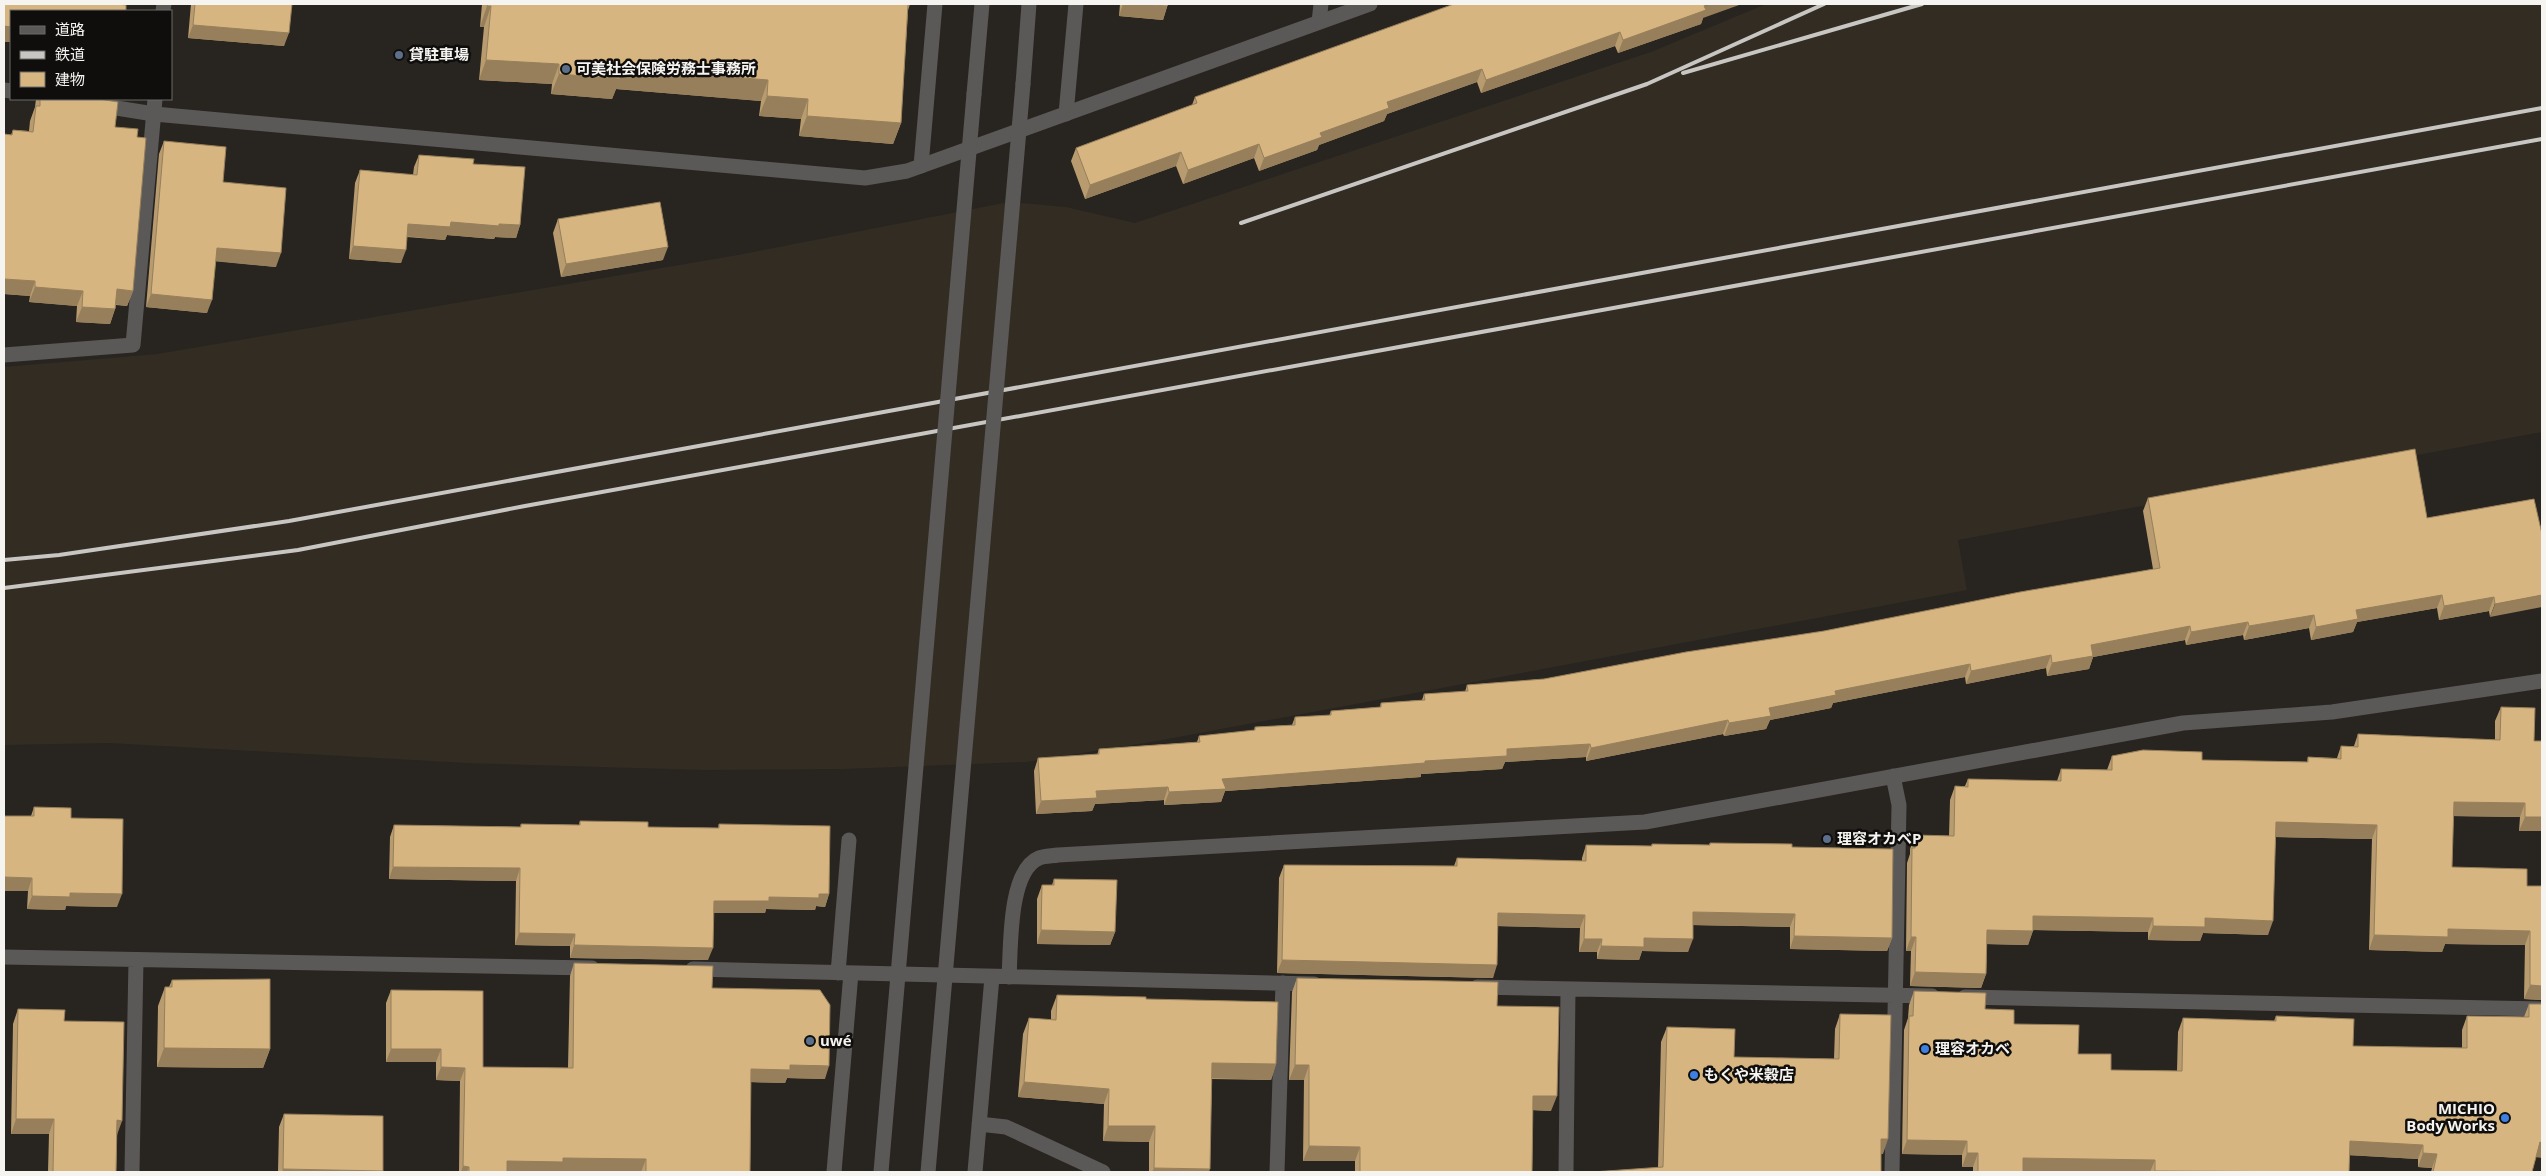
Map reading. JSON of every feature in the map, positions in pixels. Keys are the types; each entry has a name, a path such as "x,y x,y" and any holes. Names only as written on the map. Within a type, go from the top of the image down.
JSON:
{"street":[{"path":"922,166 936,4"},
{"path":"881,1172 982,4"},
{"path":"928,1172 1029,4"},
{"path":"1066,114 1076,4"},
{"path":"1319,22 1321,4"},
{"path":"74,100 155,106 830,176 865,178 908,171 1370,4"},
{"path":"4,355 133,344 155,106"},
{"path":"1009,977 1016,891 1023,872 1038,858 1058,855 1645,822 2182,722 2332,712 2542,681"},
{"path":"1892,1172 1899,805 1894,776"},
{"path":"834,1172 845,973 849,840"},
{"path":"4,957 606,968"},
{"path":"132,1172 136,960"},
{"path":"676,969 1333,984"},
{"path":"975,1172 992,977"},
{"path":"1277,1172 1284,983"},
{"path":"1460,987 2542,1009"},
{"path":"1566,1172 1568,989"},
{"path":"979,1124 1006,1127 1103,1172"}],"shaded area":[{"path":"1766,4 2542,4 2542,432 1958,540 1967,590 1157,741 1026,762 844,769 704,770 466,763 109,743 4,745 4,367 157,354 738,255 1009,202 1066,207 1135,223 1651,52"}],"building":[{"path":"4,4 126,5 126,10 10,10 10,27 4,26"},
{"path":"195,4 292,4 289,33 193,25"},
{"path":"488,4 908,4 901,123 807,116 808,99 767,96 768,80 620,68 620,79 559,74 559,64 486,60 491,6 487,6"},
{"path":"1139,4 1168,4 1167,6"},
{"path":"1454,4 1710,4 1704,6 1706,10 1623,40 1620,32 1486,80 1482,69 1387,102 1389,108 1320,133 1322,137 1264,158 1259,144 1188,170 1181,152 1090,185 1076,148 1197,103 1195,97"},
{"path":"40,100 105,100 118,102 115,127 138,129 137,137 146,138 133,291 117,289 115,309 82,307 83,291 35,287 35,281 4,279 4,134 12,135 13,130 33,132 36,106 40,106"},
{"path":"164,141 226,147 223,182 286,188 281,253 217,248 212,300 151,294"},
{"path":"419,155 474,159 473,164 525,167 520,225 499,224 499,226 451,222 450,227 408,224 406,250 353,246 360,170 417,175"},
{"path":"660,202 668,247 566,264 558,219"},
{"path":"2415,449 2427,518 2534,499 2542,534 2542,595 2495,604 2494,597 2444,606 2442,595 2356,610 2358,619 2316,627 2314,615 2249,626 2248,622 2191,632 2190,626 2091,645 2093,656 2052,663 2051,655 1971,671 1970,664 1835,691 1836,695 1769,708 1771,716 1729,723 1728,720 1591,748 1590,744 1507,749 1507,756 1425,761 1425,763 1222,779 1226,789 1169,792 1168,787 1096,791 1097,798 1041,801 1038,758 1099,754 1099,749 1200,742 1199,736 1255,730 1255,727 1295,725 1295,717 1331,715 1331,711 1381,707 1381,703 1425,700 1424,694 1468,691 1467,685 1544,679 1686,652 1824,631 2020,592 2160,568 2148,498"},
{"path":"2501,707 2535,708 2534,741 2542,741 2542,817 2525,817 2525,803 2454,802 2452,867 2527,869 2527,886 2542,886 2542,986 2530,985 2530,931 2448,929 2448,937 2374,935 2377,825 2276,822 2273,921 2205,918 2205,927 2153,926 2153,918 2033,916 2033,931 1987,930 1986,974 1915,972 1916,937 1911,937 1912,848 1915,848 1915,835 1954,836 1955,786 1968,787 1968,779 2061,781 2061,769 2112,770 2112,756 2143,750 2202,752 2202,760 2308,762 2308,757 2341,759 2341,746 2358,747 2358,734 2500,740"},
{"path":"34,807 71,808 71,818 123,819 122,894 70,893 70,897 32,896 32,878 4,877 4,816 34,816"},
{"path":"580,821 648,822 648,827 719,828 719,824 830,826 829,894 819,894 819,898 769,897 769,901 714,901 713,948 574,945 575,934 519,933 520,868 393,867 394,825 521,827 521,824 580,825"},
{"path":"1710,843 1792,844 1792,847 1893,849 1892,938 1794,936 1795,914 1693,912 1693,939 1644,938 1644,947 1601,946 1602,939 1584,939 1585,915 1498,913 1497,965 1282,960 1284,865 1457,866 1457,858 1586,861 1586,845 1652,846 1652,844 1710,845"},
{"path":"1054,879 1117,880 1115,932 1041,930 1042,885 1054,885"},
{"path":"574,963 713,966 712,988 820,990 830,1005 829,1066 790,1065 790,1070 751,1069 750,1172 646,1172 646,1159 563,1158 563,1162 507,1161 507,1172 469,1172 469,1167 463,1166 465,1068 441,1067 441,1049 391,1049 391,990 483,991 483,1067 573,1068"},
{"path":"1297,978 1498,982 1497,1006 1559,1007 1557,1096 1533,1096 1532,1172 1360,1172 1360,1147 1309,1146 1309,1065 1295,1065"},
{"path":"270,979 270,1049 164,1048 165,987 172,987 172,980"},
{"path":"1914,991 1986,993 1985,1009 2014,1010 2014,1024 2079,1025 2078,1054 2111,1054 2111,1070 2182,1071 2183,1018 2276,1021 2276,1016 2354,1019 2353,1046 2467,1048 2467,1016 2529,1017 2529,1004 2542,1004 2542,1143 2540,1142 2532,1172 2433,1172 2437,1154 2423,1153 2423,1145 2350,1141 2349,1172 2155,1171 2155,1160 2023,1158 2023,1172 1978,1172 1978,1153 1967,1153 1967,1141 1907,1140 1909,1016 1913,1016"},
{"path":"1057,995 1278,1002 1276,1064 1212,1063 1210,1169 1154,1168 1155,1126 1108,1126 1109,1089 1024,1082 1029,1018 1056,1020"},
{"path":"18,1009 65,1010 64,1021 124,1022 122,1121 117,1120 116,1172 53,1172 54,1119 16,1119"},
{"path":"1840,1014 1891,1015 1888,1139 1881,1139 1881,1172 1592,1172 1663,1167 1667,1027 1735,1029 1734,1057 1839,1059"},
{"path":"284,1114 383,1116 383,1171 283,1169"}],"railway":[{"path":"1241,223 1647,84 1824,4"},
{"path":"1683,73 1922,4"},
{"path":"4,560 59,555 289,521 2542,108"},
{"path":"4,588 298,550 525,506 2542,139"}],"place":[{"name":"貸駐車場","path":"399,55"},
{"name":"可美社会保険労務士事務所","path":"566,69"},
{"name":"理容オカベP","path":"1827,839"},
{"name":"uwé","path":"810,1041"},
{"name":"理容オカベ","path":"1925,1049"},
{"name":"もくや米穀店","path":"1694,1075"},
{"name":"MICHIO Body Works","path":"2505,1118"}]}
